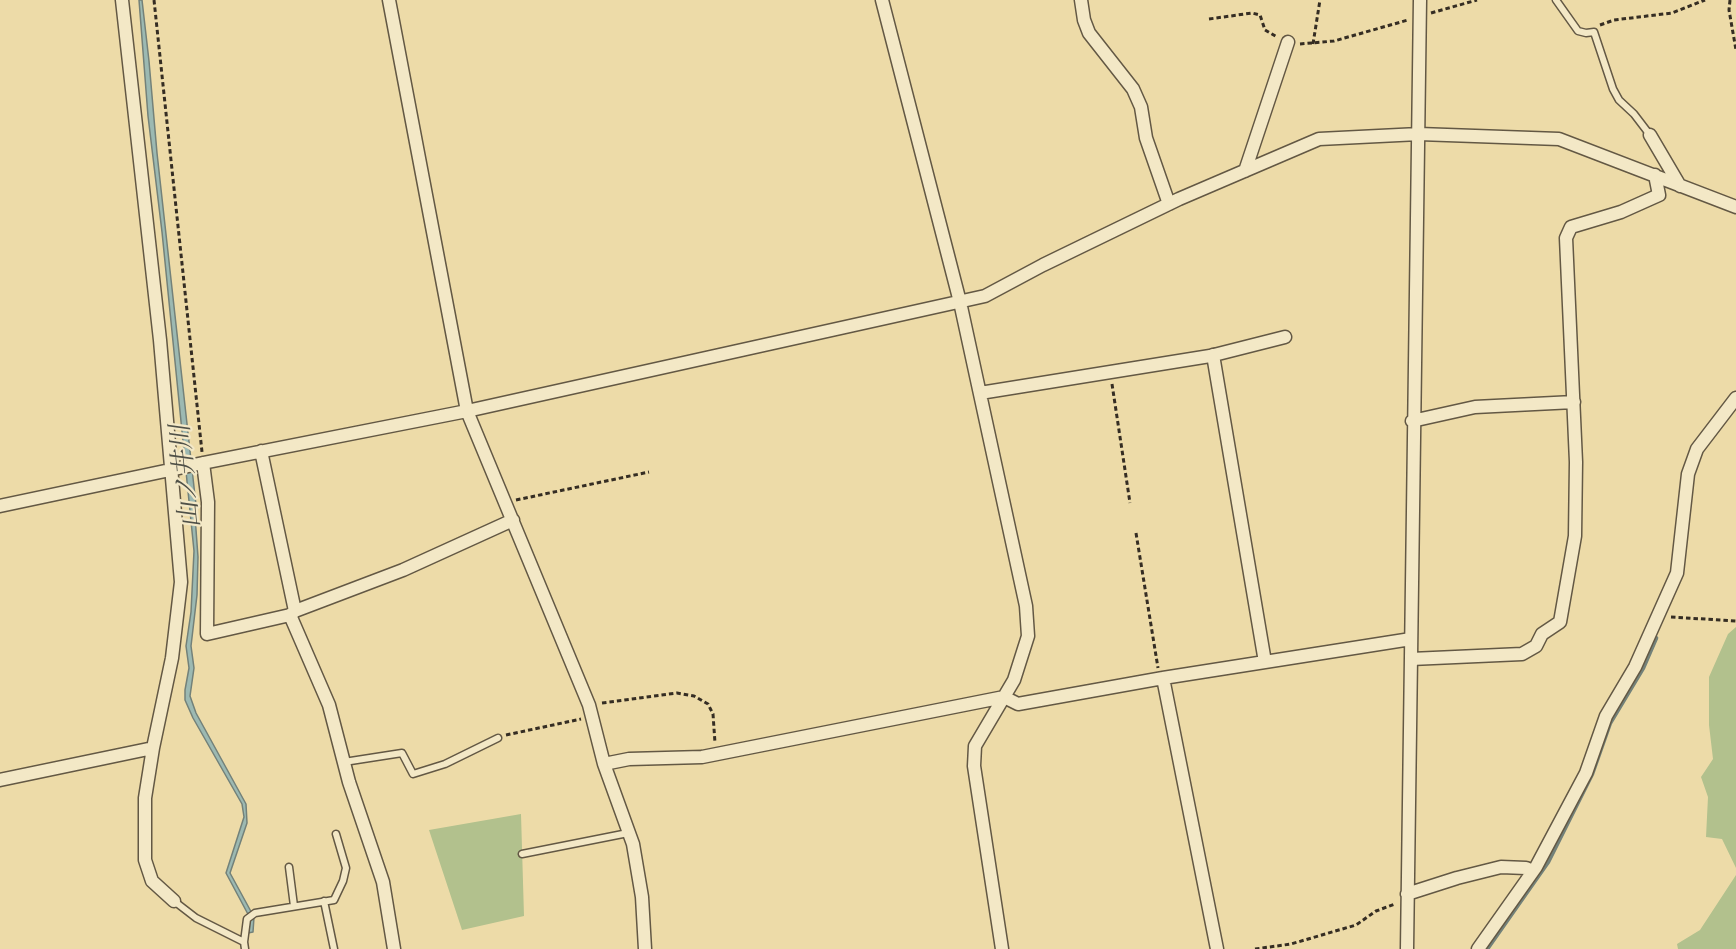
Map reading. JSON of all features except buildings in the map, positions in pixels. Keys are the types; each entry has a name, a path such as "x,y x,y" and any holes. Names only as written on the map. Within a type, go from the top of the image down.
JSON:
{"street":[{"path":"122,0 159,328 181,582 172,658 145,798 145,860 152,881 174,901"},
{"path":"389,0 467,411 590,711 604,764 633,843 642,897 645,949"},
{"path":"882,0 960,302 1026,606 1028,636 1014,680 975,746 974,766 1002,949"},
{"path":"1081,0 1089,33 1133,89 1141,107 1146,138 1169,204"},
{"path":"1407,949 1412,421 1420,0"},
{"path":"1245,171 1288,42"},
{"path":"0,506 261,451 467,411 985,296 1169,204 1319,139 1419,134 1559,140 1736,207"},
{"path":"1650,135 1680,186"},
{"path":"1411,659 1522,654 1536,646 1542,634 1560,622 1575,536 1576,462 1566,238 1571,227 1621,212 1659,195 1655,175"},
{"path":"980,393 1213,355 1285,337"},
{"path":"1213,355 1265,662"},
{"path":"1478,949 1533,872 1586,773 1606,716 1635,667 1677,573 1688,474 1697,449 1736,399"},
{"path":"1412,421 1475,407 1574,402"},
{"path":"261,451 292,613 329,705 344,762 382,882 394,949"},
{"path":"203,463 208,502 207,634 292,613 403,570 513,520"},
{"path":"604,764 629,759 702,757 1004,697 1018,704 1411,639"},
{"path":"1162,679 1217,949"},
{"path":"0,780 153,748"},
{"path":"1407,896 1456,878 1501,867 1526,868 1533,872"}],"lane":[{"path":"1556,0 1578,30 1586,33 1594,32 1613,89 1619,100 1634,114 1650,135"},
{"path":"344,762 402,753 413,774 445,764 498,738"},
{"path":"522,854 629,833"},
{"path":"174,901 196,918 244,946 247,919 255,913 334,900 346,868 336,834"},
{"path":"289,867 294,906"},
{"path":"324,901 334,949"}],"path":[{"path":"154,0 203,463"},
{"path":"1313,44 1320,0"},
{"path":"1209,19 1252,13 1260,15 1265,30 1272,35 1288,42 1313,44 1366,33 1477,0"},
{"path":"1594,32 1595,28 1614,20 1672,13 1705,0"},
{"path":"1730,0 1729,10 1736,50"},
{"path":"1110,372 1130,503"},
{"path":"506,502 649,472"},
{"path":"1136,533 1162,679"},
{"path":"1657,616 1736,621"},
{"path":"498,738 590,711 677,693 694,696 708,704 713,714 716,754"},
{"path":"1256,949 1291,944 1356,925 1376,911 1407,896"}],"green space":[{"path":"1736,627 1736,868 1722,839 1706,837 1708,797 1701,777 1713,759 1709,725 1709,677 1728,634"},
{"path":"521,814 524,916 462,930 429,830"},
{"path":"1736,875 1736,949 1678,949 1677,944 1700,930"}],"water":[{"name":"山ノ井川","path":"139,0 142,0 149,61 196,505 197,595 191,646 194,668 190,696 196,713 246,804 247,823 230,873 254,917 253,932 248,933 250,918 226,873 244,817 242,804 185,700 189,668 186,646 191,612 194,551 148,116"}],"waterway":[{"path":"1487,949 1548,862 1592,774 1610,723 1643,668 1656,638"}]}
